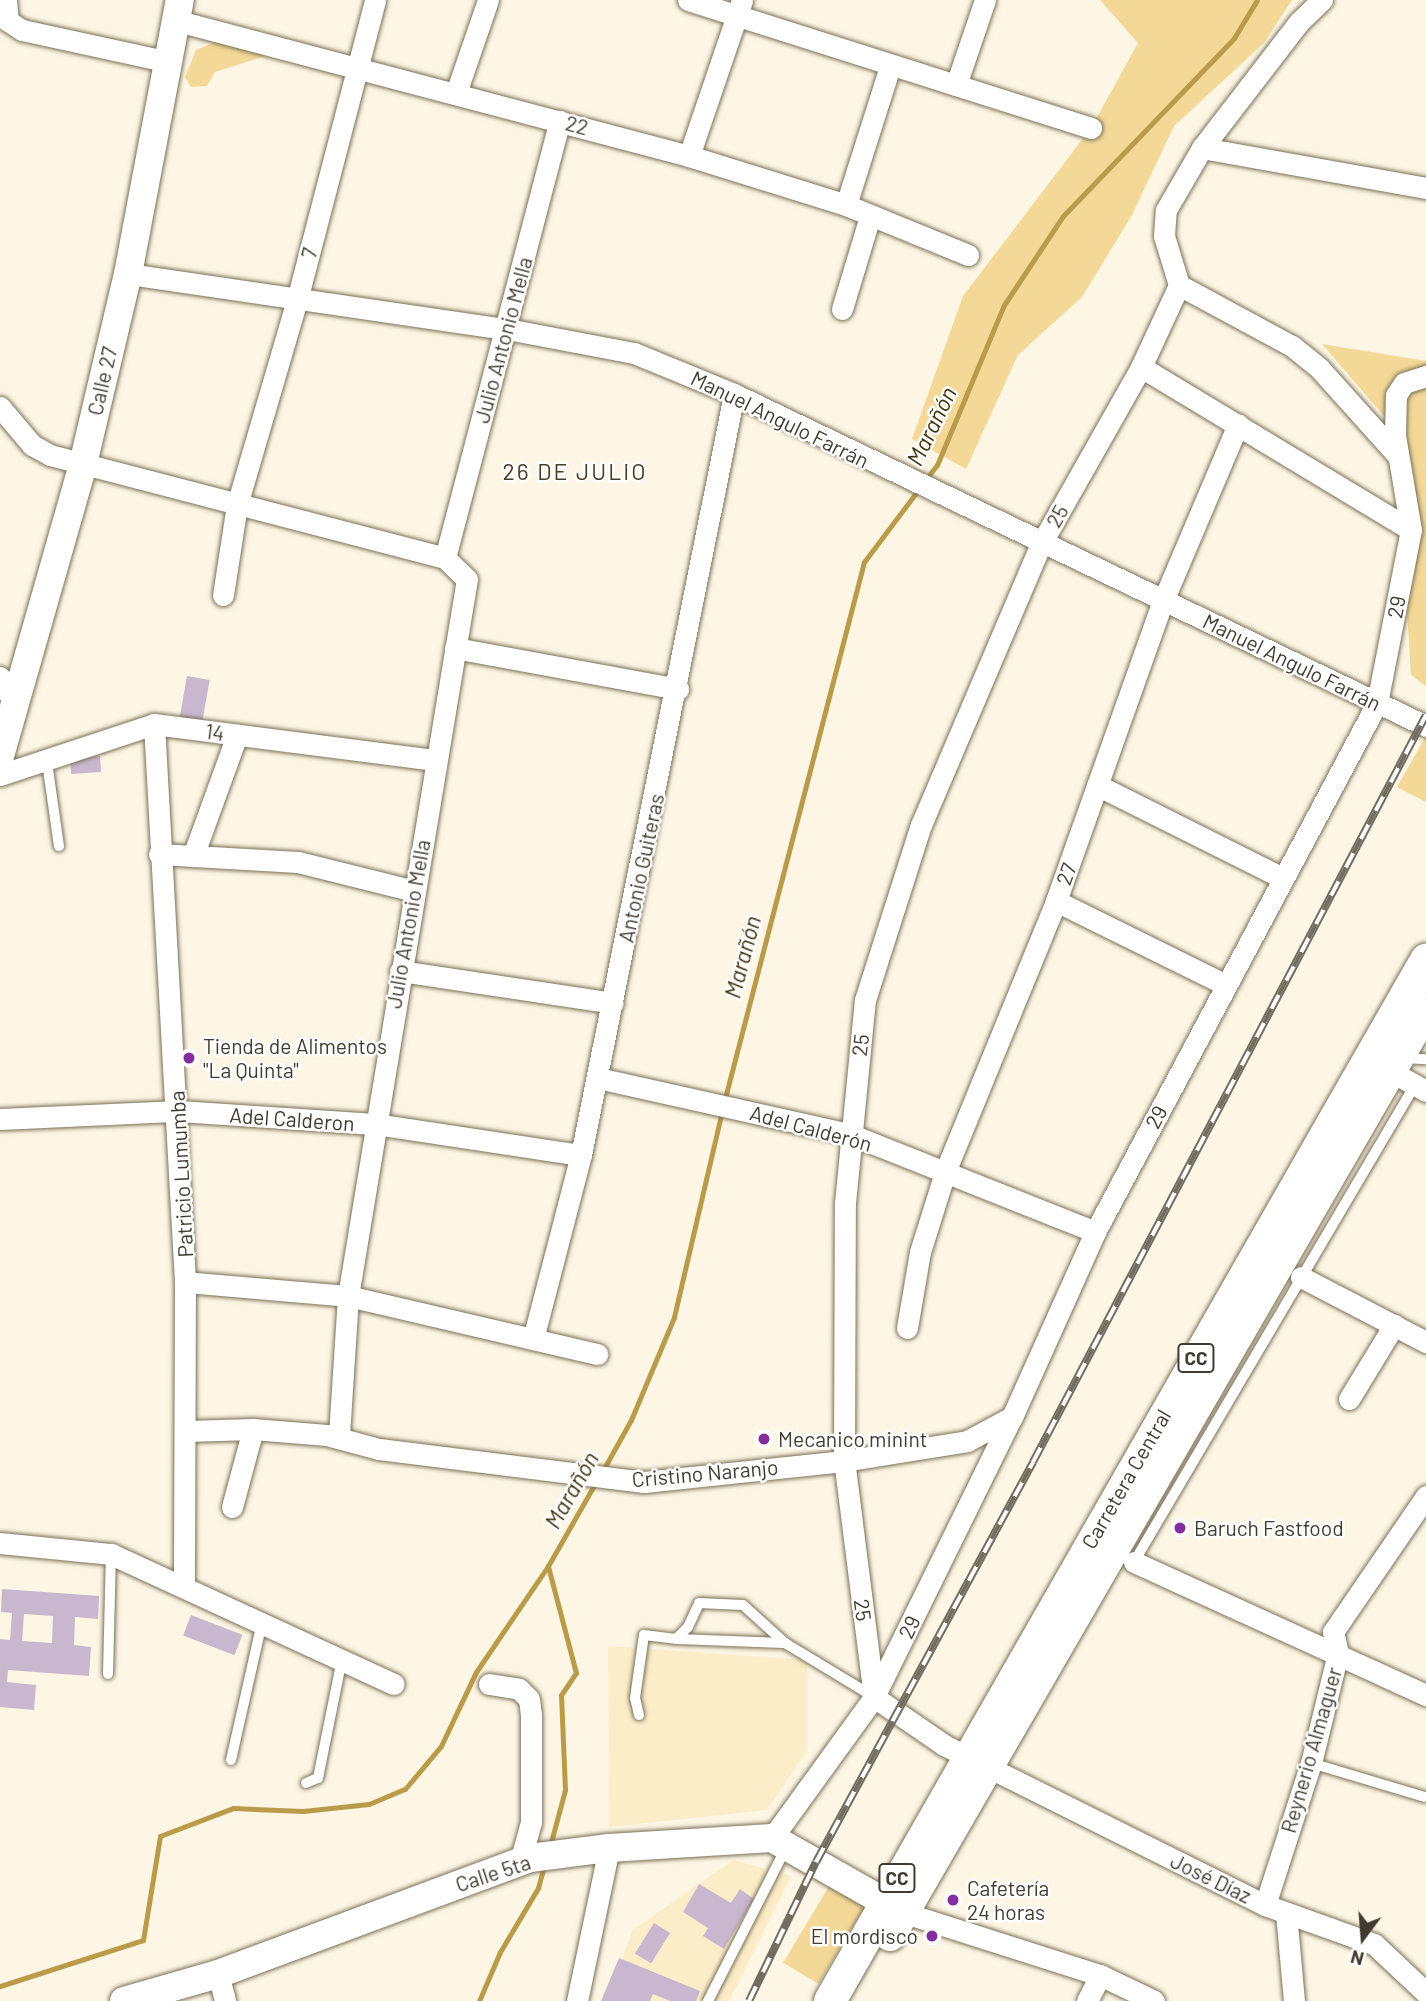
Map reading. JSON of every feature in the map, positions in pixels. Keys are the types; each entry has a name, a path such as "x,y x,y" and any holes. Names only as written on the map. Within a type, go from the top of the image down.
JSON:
{"main road":[{"name":"Carretera Central","path":"978,1763 1426,960"},
{"name":"Carretera Central","path":"830,2001 892,1907 978,1763 1411,1073 1426,1009"},
{"name":"Carretera Central","path":"853,2001 892,1907"}],"street":[{"path":"6,0 8,21 22,30 170,62"},
{"name":"7","path":"223,595 237,505 297,300 374,0"},
{"path":"456,93 488,0"},
{"path":"688,0 739,7 890,66 1091,128"},
{"path":"956,85 985,0"},
{"path":"1322,0 1299,22 1202,148 1166,210 1164,236 1179,285 1292,346 1320,369 1399,456"},
{"path":"689,156 739,7"},
{"name":"Calle 27","path":"0,756 83,464 128,274 179,10"},
{"name":"22","path":"179,10 358,67 689,156 846,205 968,256"},
{"path":"846,205 890,66"},
{"name":"Julio Antonio Mella","path":"339,1437 348,1296 467,579 445,558 560,121"},
{"path":"1202,148 1426,188"},
{"path":"842,309 870,216"},
{"name":"Manuel Angulo Farrán","path":"128,274 507,329 634,353 734,394 957,504 1426,726"},
{"name":"25","path":"874,1697 844,1461 849,1134 865,1000 921,825 1041,544 1141,367 1179,285"},
{"path":"1141,367 1411,530"},
{"path":"1411,530 1399,456 1396,395 1404,383 1426,376"},
{"name":"Antonio Guiteras","path":"533,1339 581,1156 598,1078 678,689 734,394"},
{"path":"0,407 32,445 83,464 445,558"},
{"name":"27","path":"907,1328 920,1252 945,1172 1056,901 1163,601 1238,424"},
{"name":"29","path":"874,1697 1012,1417 1095,1232 1377,703 1411,530"},
{"path":"455,648 678,689"},
{"path":"0,677 16,707"},
{"name":"14","path":"0,775 47,762 154,724 436,760"},
{"name":"Patricio Lumumba","path":"154,724 159,854 178,1111 186,1282 184,1584"},
{"path":"193,856 237,736"},
{"path":"1097,785 1283,878"},
{"path":"159,854 298,862 414,891"},
{"path":"1056,901 1226,985"},
{"path":"400,971 613,1003"},
{"name":"Adel Calderón","path":"598,1078 849,1134 1095,1232"},
{"name":"Adel Calderon","path":"0,1119 178,1111 375,1124 581,1156"},
{"path":"1301,1276 1426,1342"},
{"path":"186,1282 348,1296 597,1354"},
{"path":"1349,1399 1394,1325"},
{"name":"Cristino Naranjo","path":"186,1431 253,1429 339,1437 379,1448 644,1482 844,1461 967,1441 1012,1417"},
{"path":"232,1507 253,1429"},
{"name":"Reynerio Almaguer","path":"1265,1905 1311,1763 1338,1653 1333,1632 1426,1496"},
{"path":"0,1543 111,1554 184,1584 394,1684"},
{"path":"1133,1562 1426,1695"},
{"path":"489,1684 519,1689 529,1699 531,1822 525,1860"},
{"path":"874,1697 781,1841 892,1907 1100,1975 1154,2001"},
{"name":"José Díaz","path":"874,1697 978,1763 1265,1905 1374,1944 1426,1993"},
{"name":"Calle 5ta","path":"124,2001 221,1988 525,1860 609,1848 781,1841"},
{"path":"577,2001 609,1848"},
{"path":"1286,1913 1294,2001"},
{"path":"1087,2001 1100,1975"}],"lane":[{"path":"47,762 59,846"},
{"path":"1133,1562 1301,1276 1411,1073"},
{"path":"108,1674 111,1554"},
{"path":"676,1639 688,1627 699,1603 743,1605 785,1643 874,1697"},
{"path":"231,1760 262,1622"},
{"path":"639,1715 635,1698 644,1635 676,1639 785,1643"},
{"path":"306,1783 318,1778 342,1658"},
{"path":"1311,1763 1425,1797"},
{"path":"708,2001 781,1841"}],"shaded area":[{"path":"1100,0 1292,0 1264,43 1174,126 1132,215 1082,297 1018,355 966,469 912,439 963,296 1091,128 1138,43"},
{"path":"218,41 267,50 265,56 215,72 207,86 191,87 185,77 196,50"},
{"path":"1322,344 1426,361 1426,686 1411,675 1407,610 1416,557 1403,438"},
{"path":"1426,736 1426,802 1397,787"},
{"path":"608,1646 807,1660 807,1751 767,1810 609,1827"},
{"path":"733,1860 791,1876 729,2001 606,2001 633,1930"},
{"path":"831,1883 866,1904 818,1984 783,1963"}],"building":[{"path":"187,676 210,680 202,721 180,717"},
{"path":"100,756 101,772 71,774 70,758"},
{"path":"2,1589 99,1596 98,1619 75,1617 74,1645 91,1647 89,1676 8,1670 7,1682 36,1685 34,1710 0,1707 0,1639 10,1640 12,1613 1,1612","holes":["24,1614 53,1616 52,1643 22,1641"]},
{"path":"191,1615 242,1635 234,1655 183,1636"},
{"path":"699,1884 731,1903 740,1889 754,1899 724,1949 703,1936 708,1928 683,1912"},
{"path":"654,1923 670,1933 651,1964 635,1954"},
{"path":"619,1958 700,1991 696,2001 670,2001 653,1994 650,2001 601,2001"}],"waterway":[{"name":"Marañón","path":"926,479 937,465 1004,305 1063,216 1234,38 1257,0"},
{"name":"Marañón","path":"724,1102 864,562 918,490"},
{"name":"Marañón","path":"602,1472 631,1420 674,1317 722,1111"},
{"name":"Marañón","path":"550,1846 565,1790 561,1695 576,1673 548,1566 597,1480"},
{"path":"0,1986 143,1940 160,1836 233,1808 303,1811 369,1804 405,1789 441,1746 476,1672 548,1566"},
{"name":"Marañón","path":"479,2001 500,1952 538,1888 544,1866"}],"railway":[{"path":"749,2001 816,1862 1033,1462 1426,715"}],"place":[{"name":"Tienda de Alimentos \"La Quinta\"","path":"189,1058"},
{"name":"Mecanico minint","path":"764,1439"},
{"name":"Baruch Fastfood","path":"1180,1528"},
{"name":"Cafetería 24 horas","path":"953,1900"},
{"name":"El mordisco","path":"932,1936"}],"district":[{"name":"26 DE JULIO","path":"575,471"}]}
